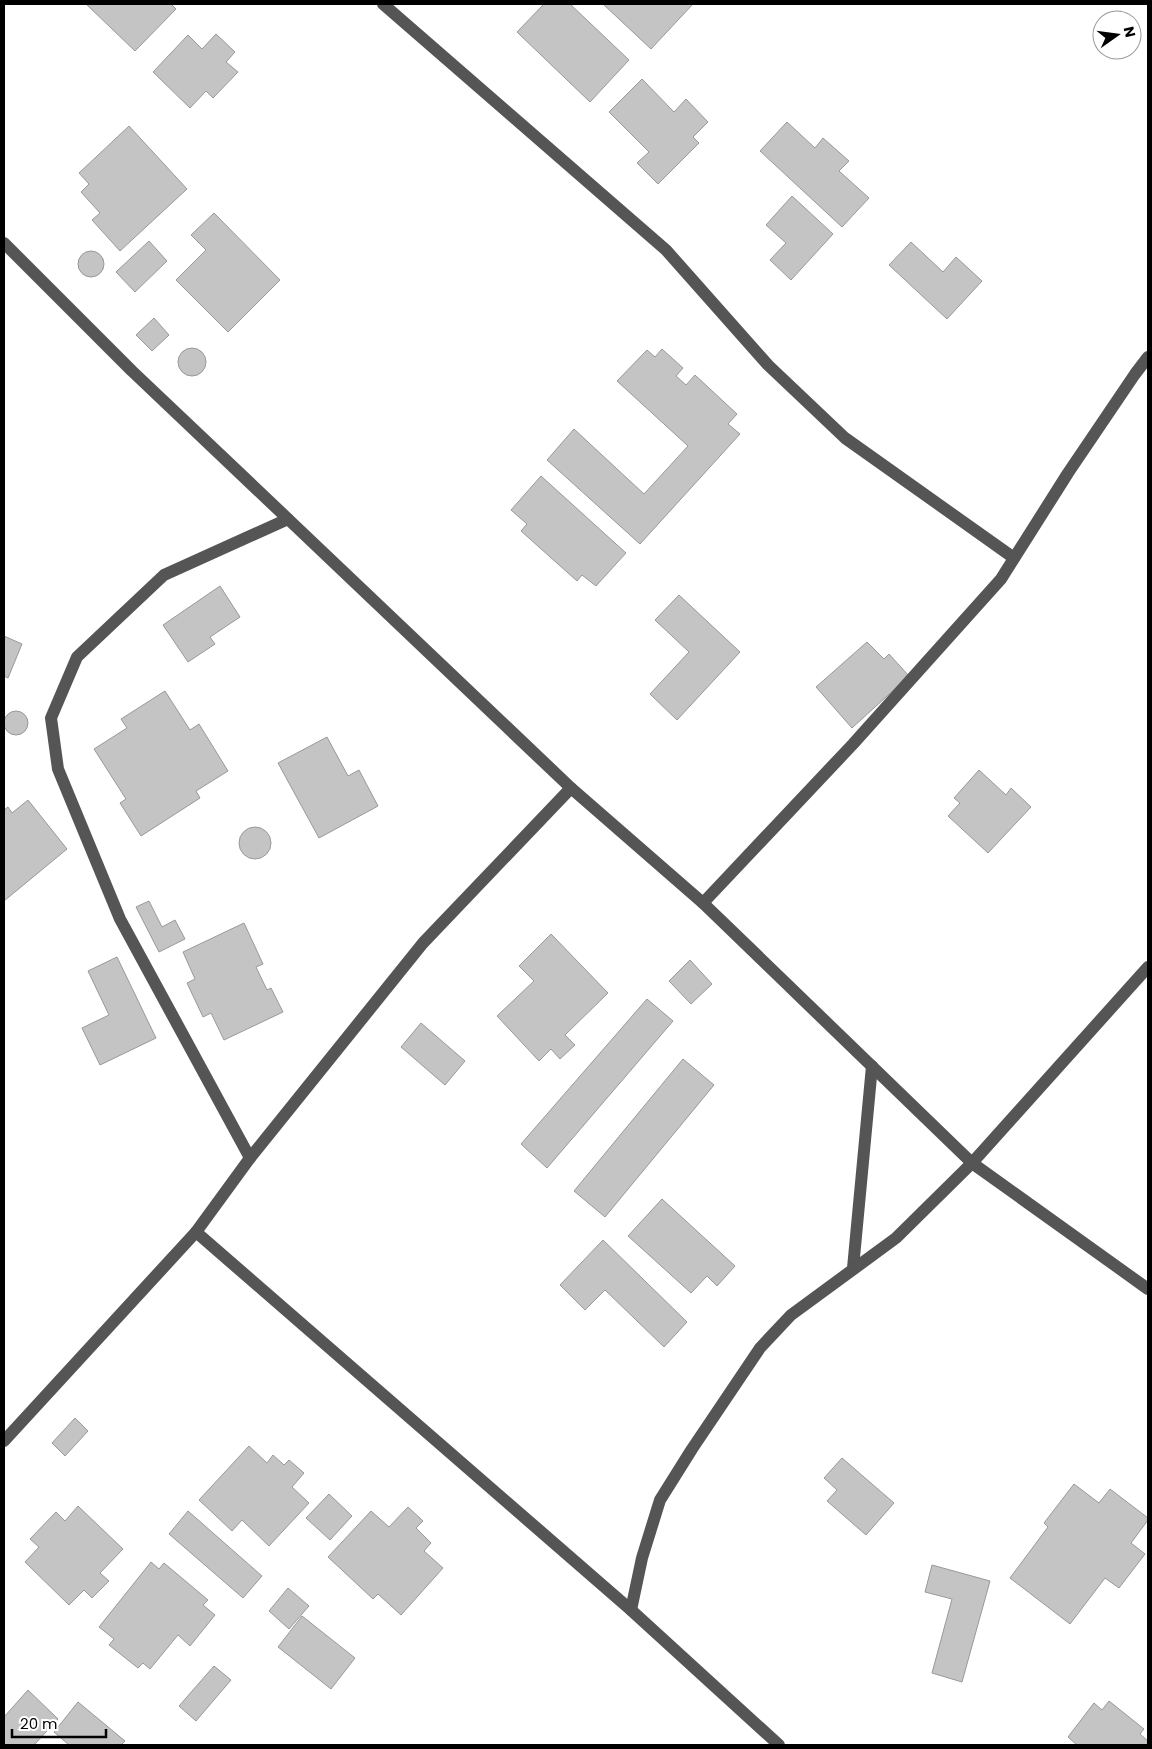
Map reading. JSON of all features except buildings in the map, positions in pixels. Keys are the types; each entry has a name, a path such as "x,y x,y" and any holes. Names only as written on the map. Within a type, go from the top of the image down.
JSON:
{"street":[{"path":"383,4 666,250 768,364 845,438 1014,558"},
{"path":"4,243 132,371 570,788 703,903 972,1163 1148,1289"},
{"path":"703,903 853,744 1000,579 1073,465 1148,357"},
{"path":"250,1158 120,919 58,769 51,718 77,657 164,575 288,519"},
{"path":"4,1441 196,1232 250,1158 423,943 570,788"},
{"path":"631,1610 642,1558 660,1500 760,1348 790,1315 896,1238 972,1163 1148,967"},
{"path":"853,1268 872,1066"},
{"path":"196,1232 631,1610 779,1745"}]}
